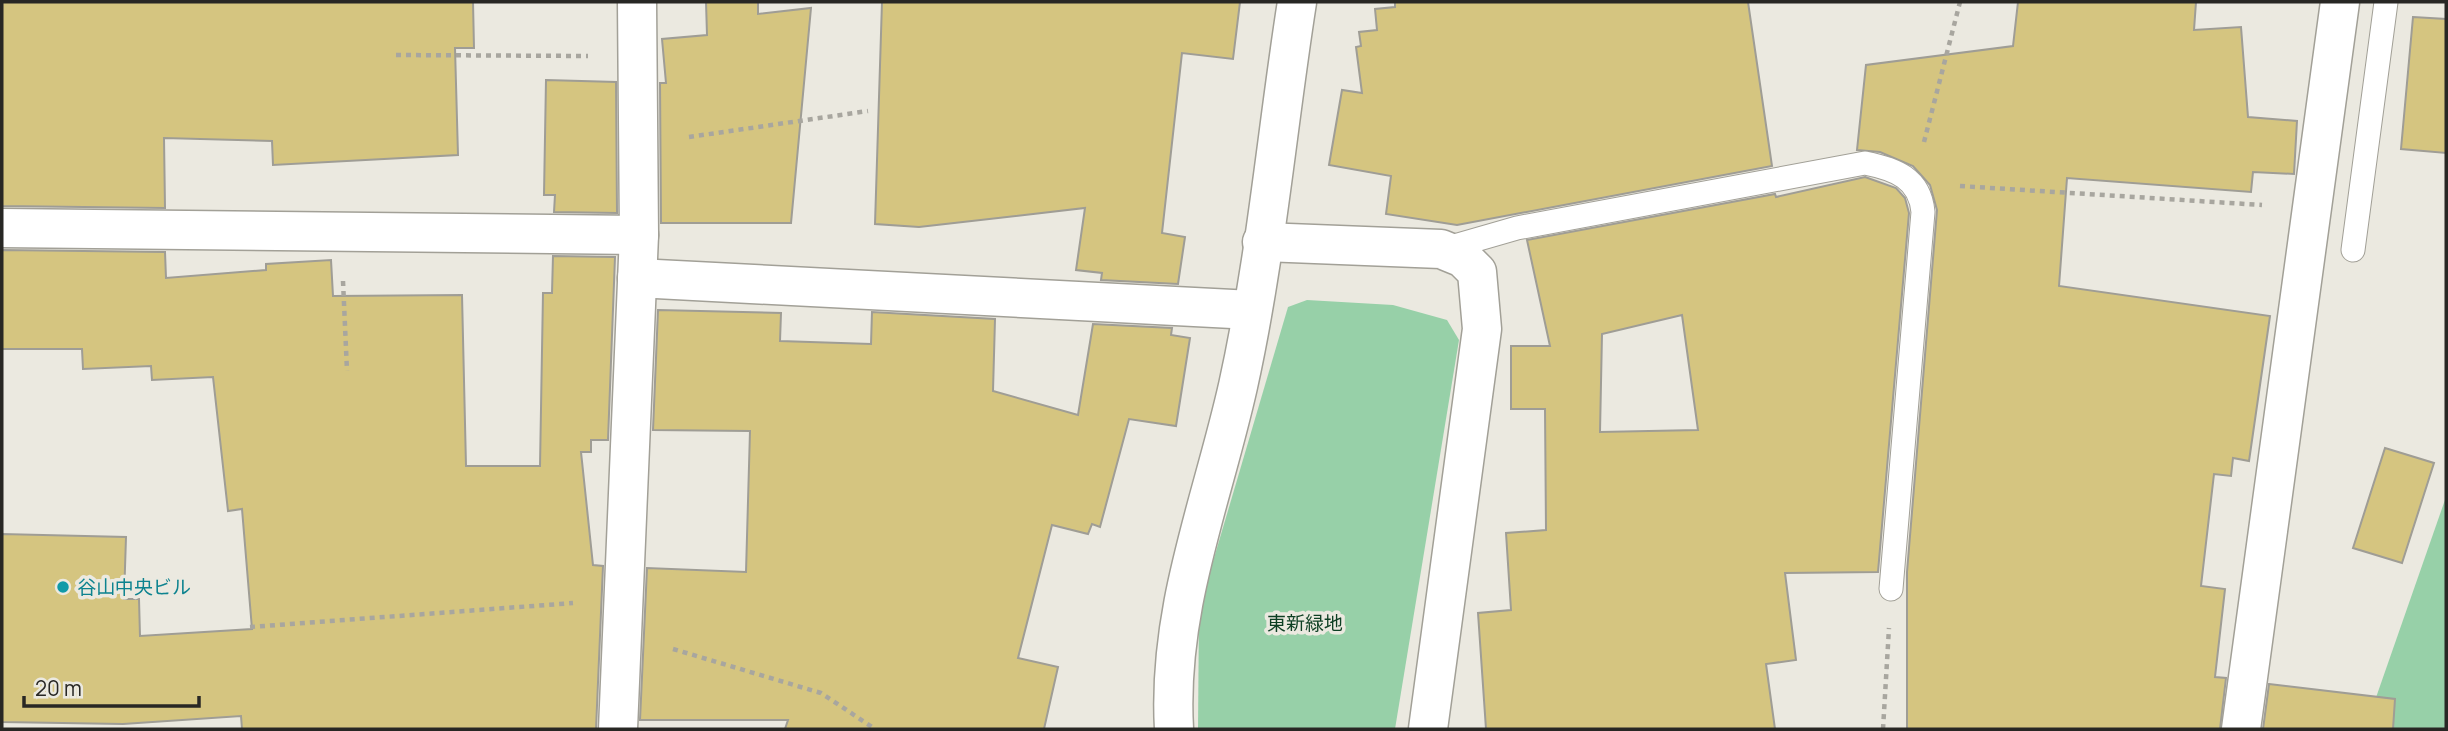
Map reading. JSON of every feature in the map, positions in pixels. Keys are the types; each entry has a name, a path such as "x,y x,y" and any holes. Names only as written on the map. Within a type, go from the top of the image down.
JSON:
{"street":[{"path":"618,729 639,235 637,2"},
{"path":"1174,729 1173,656 1181,603 1238,386 1252,310 1297,2"},
{"path":"2241,729 2340,2"},
{"path":"2,228 639,235"},
{"path":"1262,242 1441,250 1463,258 1477,272 1482,330 1428,729"},
{"path":"637,278 1252,310"}],"lane":[{"path":"2353,250 2386,2"},
{"path":"1441,250 1517,228 1866,163 1895,169 1913,183 1922,197 1923,212 1891,589"}],"path":[{"path":"1960,2 1913,183 2312,208"},
{"path":"396,55 638,56"},
{"path":"639,144 868,111"},
{"path":"341,232 347,371"},
{"path":"1884,729 1891,589"},
{"path":"250,627 622,617 821,694 875,729"}],"green space":[{"name":"東新緑地","path":"1307,300 1393,305 1447,320 1459,340 1395,729 1198,729 1199,609 1288,307"},
{"path":"2446,497 2446,729 2365,729"}],"building":[{"path":"2,2 473,2 474,48 455,48 458,155 273,165 272,141 164,138 165,208 2,206"},
{"path":"706,2 758,2 758,14 811,8 791,223 661,223 660,83 666,83 662,39 707,35"},
{"path":"882,2 1240,2 1233,59 1182,53 1162,233 1185,237 1178,284 1101,280 1102,273 1076,270 1085,208 919,227 875,224"},
{"path":"1395,2 1748,2 1772,166 1457,225 1386,214 1391,176 1329,165 1342,90 1362,93 1356,47 1361,46 1359,32 1377,30 1375,9 1395,7"},
{"path":"2018,2 2196,2 2194,30 2241,27 2248,117 2297,121 2294,174 2253,172 2251,192 2067,178 2059,286 2270,316 2249,461 2233,458 2231,476 2214,474 2201,586 2225,589 2215,677 2226,678 2220,729 1907,729 1907,572 1937,210 1930,185 1913,166 1880,152 1857,150 1866,65 2013,46"},
{"path":"2413,17 2446,19 2446,153 2401,149"},
{"path":"546,80 616,82 617,213 554,212 555,195 544,195"},
{"path":"1865,177 1896,188 1905,198 1909,213 1878,572 1785,573 1796,660 1766,664 1775,729 1486,729 1478,613 1511,610 1506,533 1546,530 1545,409 1511,409 1511,346 1550,346 1527,240 1775,194 1776,197","holes":["1682,315 1698,430 1600,432 1602,334"]},
{"path":"2,250 165,252 166,278 266,270 266,264 331,260 333,296 462,295 466,466 540,466 543,293 552,293 553,256 615,257 608,440 591,440 591,452 581,452 593,565 603,566 596,729 242,729 241,716 123,724 2,722 2,534 126,537 124,599 139,599 140,636 252,629 242,509 228,511 213,377 152,380 151,366 83,369 82,349 2,349"},
{"path":"658,310 781,313 780,341 871,344 872,312 995,319 993,391 1078,415 1093,324 1172,328 1171,335 1190,338 1176,426 1129,419 1100,527 1092,524 1088,534 1052,525 1018,658 1058,667 1044,729 785,729 788,720 640,720 647,568 746,572 750,431 653,430"},
{"path":"2385,448 2434,463 2402,563 2353,548"},
{"path":"2269,684 2395,699 2393,729 2263,729"}],"place":[{"name":"谷山中央ビル","path":"63,587"}]}
